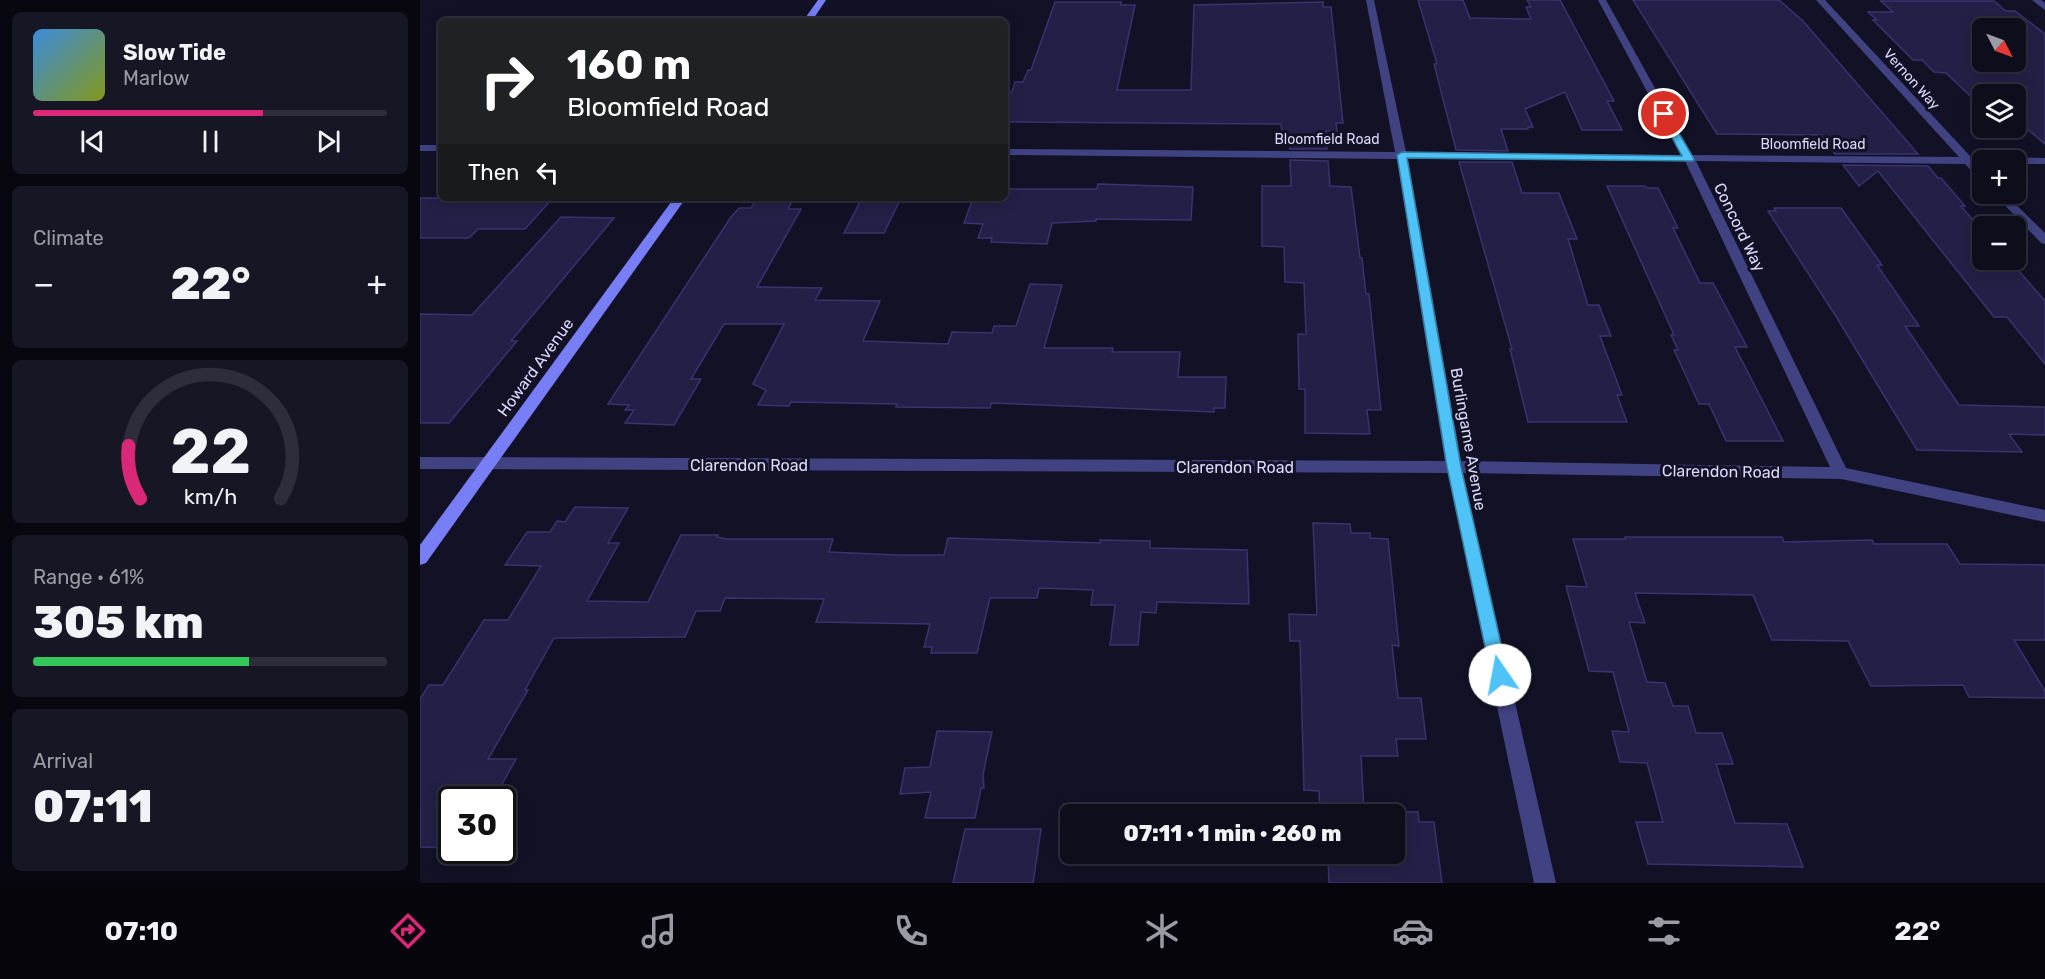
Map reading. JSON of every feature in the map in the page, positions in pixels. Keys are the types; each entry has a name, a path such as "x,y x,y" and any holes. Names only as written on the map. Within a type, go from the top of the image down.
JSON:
{"street":[{"path":"809,18 822,0"},
{"name":"Burlingame Avenue","path":"1370,0 1402,155 1454,467 1545,883"},
{"name":"Concord Way","path":"1602,0 1689,159 1841,473"},
{"name":"Vernon Way","path":"1820,0 1972,165"},
{"path":"2036,0 2045,7"},
{"path":"420,148 438,148"},
{"name":"Bloomfield Road","path":"1008,152 2045,161"},
{"name":"Howard Avenue","path":"420,558 678,201"},
{"path":"2009,204 2045,240"},
{"name":"Clarendon Road","path":"420,463 1454,467 1841,473 2045,516"}],"building":[{"path":"1418,0 1463,0 1470,18 1531,19 1526,7 1531,7 1527,0 1560,0 1614,101 1607,101 1622,130 1582,130 1565,92 1525,109 1533,127 1501,129 1508,151 1456,150 1434,64 1437,64"},
{"path":"1633,0 1779,0 1803,21 1918,154 1835,154 1820,135 1717,134"},
{"path":"1881,1 1994,1 2006,11 2015,11 2024,18 1972,18 1972,72 2026,72 2026,19 2045,34 2045,144 2026,128 2026,84 1972,84 1972,98 1946,73 1934,72 1922,60 1913,60 1873,20 1877,20 1868,12 1893,12"},
{"path":"1055,2 1121,2 1121,5 1135,5 1117,90 1191,90 1194,5 1323,2 1323,7 1331,7 1343,123 1336,123 1337,131 1326,131 1327,149 1290,149 1290,134 1282,134 1281,124 1008,122 1008,92 1012,92 1015,82 1023,82 1028,70 1031,70"},
{"path":"1290,160 1328,161 1330,186 1351,187 1366,294 1369,294 1381,410 1367,410 1370,434 1305,433 1305,389 1299,389 1298,334 1306,334 1304,283 1285,282 1284,247 1262,246 1262,186 1291,186"},
{"path":"1459,162 1512,162 1522,193 1559,193 1577,239 1568,239 1588,305 1599,305 1611,336 1600,336 1622,395 1617,395 1627,422 1528,422 1510,349 1512,349"},
{"path":"1843,165 1928,166 1938,178 1941,178 1965,206 1961,206 1972,219 1972,270 2018,270 2045,301 2045,364 2007,317 1994,317 1878,171 1859,186"},
{"path":"1098,184 1193,187 1191,220 1096,219 1096,221 1052,223 1047,244 991,242 992,238 978,238 983,224 964,223 972,201 1008,201 1008,189 1097,189"},
{"path":"1607,186 1658,188 1678,228 1673,228 1700,283 1713,283 1747,347 1735,347 1783,441 1726,441 1709,404 1699,404 1674,350 1678,350 1671,335 1674,335"},
{"path":"420,198 438,198 438,201 550,201 525,229 478,229 469,238 420,238"},
{"path":"755,201 792,201 788,209 801,209 757,287 822,288 815,300 880,301 863,341 948,344 952,332 992,333 994,326 1016,326 1030,284 1062,285 1044,348 1113,348 1112,352 1180,352 1178,377 1226,377 1225,408 1214,408 1214,412 991,403 990,408 896,407 897,404 791,402 789,406 758,405 766,390 753,384 784,324 724,324 691,379 701,379 674,425 625,423 634,410 625,410 629,405 608,404 731,217 739,208 751,208"},
{"path":"860,201 900,201 884,233 844,233"},
{"path":"1774,208 1841,208 1882,265 1877,265 1919,326 1905,326 1959,405 2045,407 2045,435 2009,434 2022,452 1917,450 1837,318 1768,211 1776,211"},
{"path":"561,217 614,218 511,341 517,341 449,423 420,423 420,314 472,315"},
{"path":"575,507 628,508 608,543 619,543 587,601 648,602 681,535 718,535 717,537 726,539 833,539 829,552 897,555 944,555 948,538 1100,543 1100,540 1150,541 1150,548 1247,550 1249,604 1157,602 1156,613 1141,612 1138,645 1110,645 1115,605 1091,605 1093,590 1039,588 1037,598 990,598 977,653 931,653 932,647 924,647 930,624 816,622 824,599 725,598 720,611 696,611 685,637 554,638 525,690 528,690 488,759 516,759 501,786 438,786 438,848 420,847 420,699 429,685 443,685 484,620 508,620 541,566 505,565 527,532 550,532 557,521 565,522"},
{"path":"1313,523 1350,524 1351,533 1370,533 1370,538 1388,539 1399,646 1392,645 1398,698 1421,698 1426,739 1396,739 1398,756 1361,756 1364,804 1320,804 1319,791 1304,790 1300,641 1290,641 1289,614 1317,615"},
{"path":"1625,537 1782,537 1784,542 1872,540 1874,544 1947,544 1960,564 2045,565 2045,640 2014,640 2045,691 2045,698 1969,697 1963,685 1871,686 1848,641 1772,640 1753,595 1635,593 1645,623 1629,622 1647,682 1665,683 1673,706 1688,706 1696,733 1722,733 1733,764 1716,764 1735,823 1787,824 1803,867 1648,864 1636,822 1663,822 1647,763 1620,762 1612,731 1629,732 1613,672 1589,671 1566,586 1587,587 1573,539 1626,539"},
{"path":"937,731 992,732 983,775 984,788 981,788 975,818 925,818 931,792 900,794 905,768 930,767"},
{"path":"1405,812 1418,812 1419,822 1434,822 1442,883 1329,883 1328,864 1405,864"},
{"path":"965,829 1041,829 1033,883 953,883"}],"route":[{"path":"1500,675 1454,467 1402,155 1689,159 1664,114"}]}
